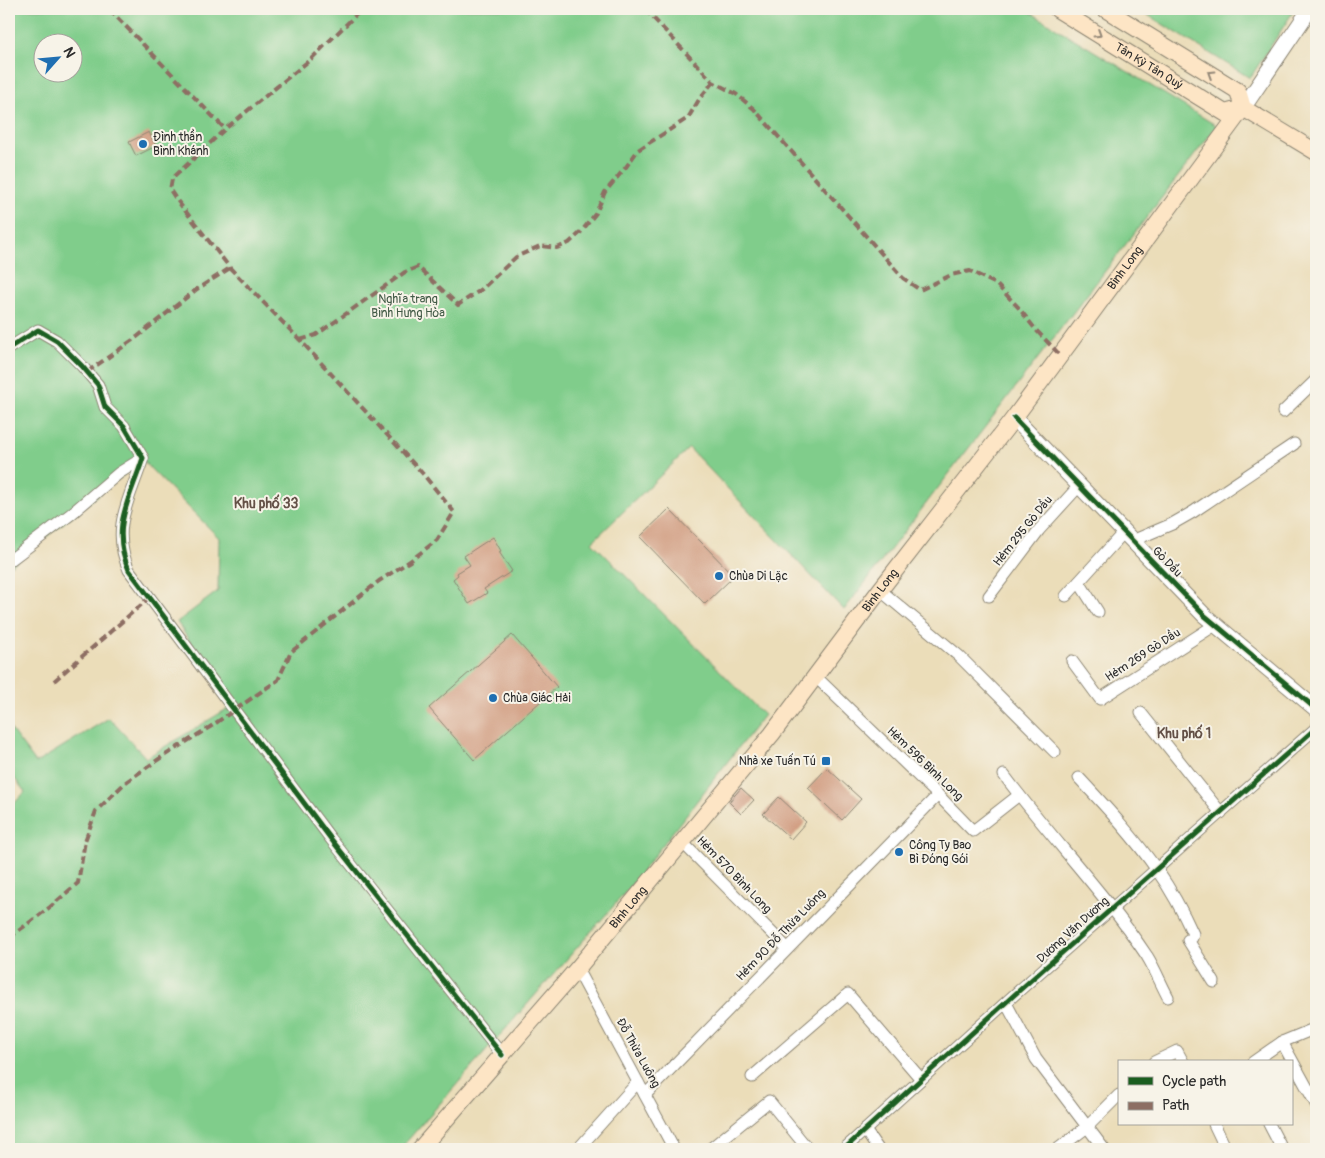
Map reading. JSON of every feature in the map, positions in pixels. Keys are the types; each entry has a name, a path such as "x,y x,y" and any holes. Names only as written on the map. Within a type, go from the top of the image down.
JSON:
{"main road":[{"name":"Tân Kỳ Tân Quý","path":"1056,9 1225,112 1243,108 1238,91 1105,9"},
{"path":"1243,108 1316,152"},
{"name":"Bình Long","path":"420,1149 576,969 772,734 880,590 1014,418 1243,108"}],"street":[{"name":"Bình Long","path":"1243,108 1310,9"},
{"path":"9,348 38,330 57,341 98,385 106,406 124,426 143,458 135,484 126,504 121,525 121,544 129,570 331,839 502,1055"},
{"path":"1282,412 1316,380"},
{"name":"Gò Dầu","path":"1014,418 1204,615 1316,708"},
{"path":"1066,596 1128,537 1172,524 1294,444"},
{"path":"9,561 71,514 118,473 143,458"},
{"name":"Hẻm 295 Gò Dầu","path":"989,596 1039,530 1080,486"},
{"path":"1079,582 1098,612"},
{"path":"880,590 959,656 1055,752"},
{"name":"Hẻm 269 Gò Dầu","path":"1072,661 1100,699 1215,624"},
{"name":"Hẻm 596 Bình Long","path":"815,676 938,794 973,831 1019,795"},
{"path":"1141,713 1221,813"},
{"name":"Dương Văn Dương","path":"844,1149 1316,728"},
{"path":"1004,775 1112,908 1148,958 1168,997"},
{"path":"1079,778 1157,869 1174,896 1193,934 1192,938 1188,940 1214,982"},
{"name":"Hẻm 90 Đỗ Thừa Luông","path":"645,1095 938,794"},
{"name":"Hẻm 570 Bình Long","path":"682,842 787,948"},
{"name":"Đỗ Thừa Luông","path":"576,969 674,1149"},
{"path":"752,1078 848,994 921,1079"},
{"path":"1006,1003 1036,1059 1104,1149"},
{"path":"1256,1060 1282,1042 1316,1028"},
{"path":"1282,1042 1292,1060"},
{"path":"1158,1060 1176,1051 1182,1060"},
{"path":"1292,1060 1316,1104"},
{"path":"578,1149 638,1082"},
{"path":"1058,1149 1087,1127 1118,1096"},
{"path":"710,1149 769,1101 808,1149"},
{"path":"1215,1126 1226,1149"},
{"path":"1270,1126 1282,1149"},
{"path":"865,1130 878,1149"}],"green space":[{"name":"Nghĩa trang Bình Hưng Hòa","path":"9,9 1025,9 1217,126 844,610 689,448 592,542 764,715 625,893 400,1149 9,1149 9,809 25,792 9,771 9,727 36,763 109,718 146,758 232,706 177,622 218,591 219,538 142,460 9,567"},
{"path":"1138,9 1295,9 1250,78"}],"building":[{"name":"Đình thần Bình Khánh","path":"149,132 156,146 136,156 129,142"},
{"name":"Chùa Di Lặc","path":"669,509 734,576 705,604 640,537"},
{"path":"493,537 501,551 499,552 512,571 484,589 487,593 469,604 453,579 458,575 457,573 470,565 464,556"},
{"name":"Chùa Giác Hải","path":"512,635 557,687 474,760 429,708"},
{"path":"827,768 861,799 842,820 808,788"},
{"path":"741,788 754,800 741,814 729,802"},
{"path":"779,797 806,822 791,839 763,814"}],"marked path":[{"path":"109,9 225,129"},
{"path":"9,938 78,883 85,841 96,811 126,782 278,680 291,652 379,581 410,561 437,540 454,512 423,474 300,340 230,268 170,190 172,179 225,129 311,59 362,9"},
{"path":"645,9 713,82 736,94 754,109 903,278 920,290 951,275 970,271 996,284 1060,355"},
{"path":"300,340 316,335 405,272 418,267 458,305 482,289 516,257 540,246 557,248 569,243 581,232 596,213 605,192 638,150 688,118 700,98 713,82"},
{"path":"87,372 137,337 197,289 230,268"},
{"path":"54,681 149,598"}],"cycle path":[{"path":"9,348 38,330 57,341 98,385 105,407 124,426 143,458 128,500 122,526 121,540 129,570 331,839 502,1055"},
{"path":"1014,418 1204,615 1316,709"},
{"path":"844,1149 1013,996 1316,728"}],"place":[{"name":"Đình thần Bình Khánh","path":"143,144"},
{"name":"Chùa Di Lặc","path":"719,576"},
{"name":"Chùa Giác Hải","path":"493,698"},
{"name":"Nhà xe Tuấn Tú","path":"826,761"},
{"name":"Công Ty Bao Bì Đóng Gói","path":"899,852"}],"district":[{"name":"Khu phố 33","path":"266,503"},
{"name":"Khu phố 1","path":"1184,733"}]}
